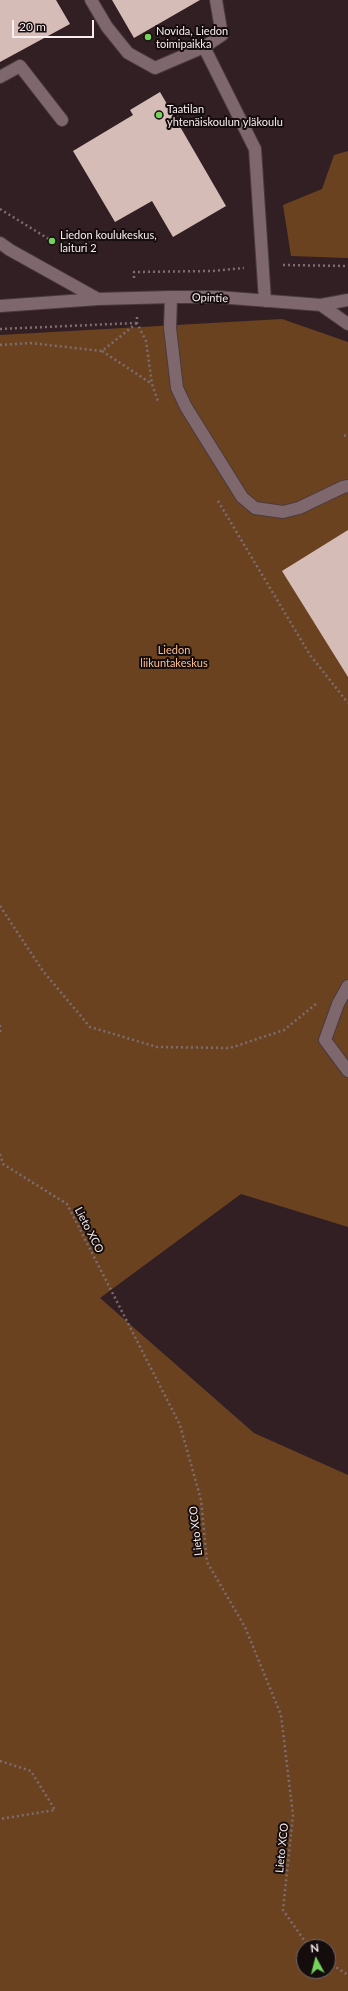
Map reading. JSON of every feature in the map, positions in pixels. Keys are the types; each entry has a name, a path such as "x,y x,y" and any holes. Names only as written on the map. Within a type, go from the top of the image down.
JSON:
{"street":[{"path":"91,0 107,27 128,53 155,68 204,47 222,35 216,0"},
{"path":"204,47 255,149 266,301"},
{"path":"0,77 20,66 62,120"},
{"path":"0,243 98,299"},
{"path":"171,297 170,328 177,388 186,407 242,497 255,508 283,512 299,508 348,486"},
{"name":"Opintie","path":"0,306 98,299 171,297 218,297 321,305 348,300"},
{"path":"321,305 348,324"},
{"path":"348,986 338,1004 325,1040 348,1071"}],"path":[{"path":"0,209 52,241"},
{"path":"135,285 134,272 212,271 284,265 348,266"},
{"path":"136,312 137,322 146,341 152,384 161,406"},
{"path":"0,329 137,322"},
{"path":"102,351 137,322"},
{"path":"0,345 30,343 102,351 152,384"},
{"path":"344,436 348,434"},
{"path":"217,500 310,654 348,703"},
{"path":"0,906 43,971 90,1027 157,1047 230,1048 284,1030 317,1003 338,1004"},
{"path":"0,1026 0,1034"},
{"name":"Lieto XCO","path":"0,1154 1,1164 67,1204 180,1425 202,1500 207,1562 245,1627 281,1715 293,1815 283,1910 303,1939"},
{"path":"0,1761 31,1771 55,1810 0,1818"},
{"path":"336,1967 348,1975"}],"green space":[{"path":"348,151 348,258 291,256 283,205 322,189 334,155"},
{"name":"Liedon liikuntakeskus","path":"282,319 348,342 348,1227 241,1194 100,1298 254,1433 348,1475 348,1991 0,1991 0,335"}],"building":[{"path":"0,0 56,0 70,24 0,62"},
{"path":"112,0 200,0 134,38"},
{"path":"160,92 226,206 173,237 152,201 115,222 73,151 133,115 130,110"},
{"path":"348,530 348,677 282,571"}],"place":[{"name":"Novida, Liedon toimipaikka","path":"148,37"},
{"name":"Taatilan yhtenäiskoulun yläkoulu","path":"159,115"},
{"name":"Liedon koulukeskus, laituri 2","path":"52,241"}]}
